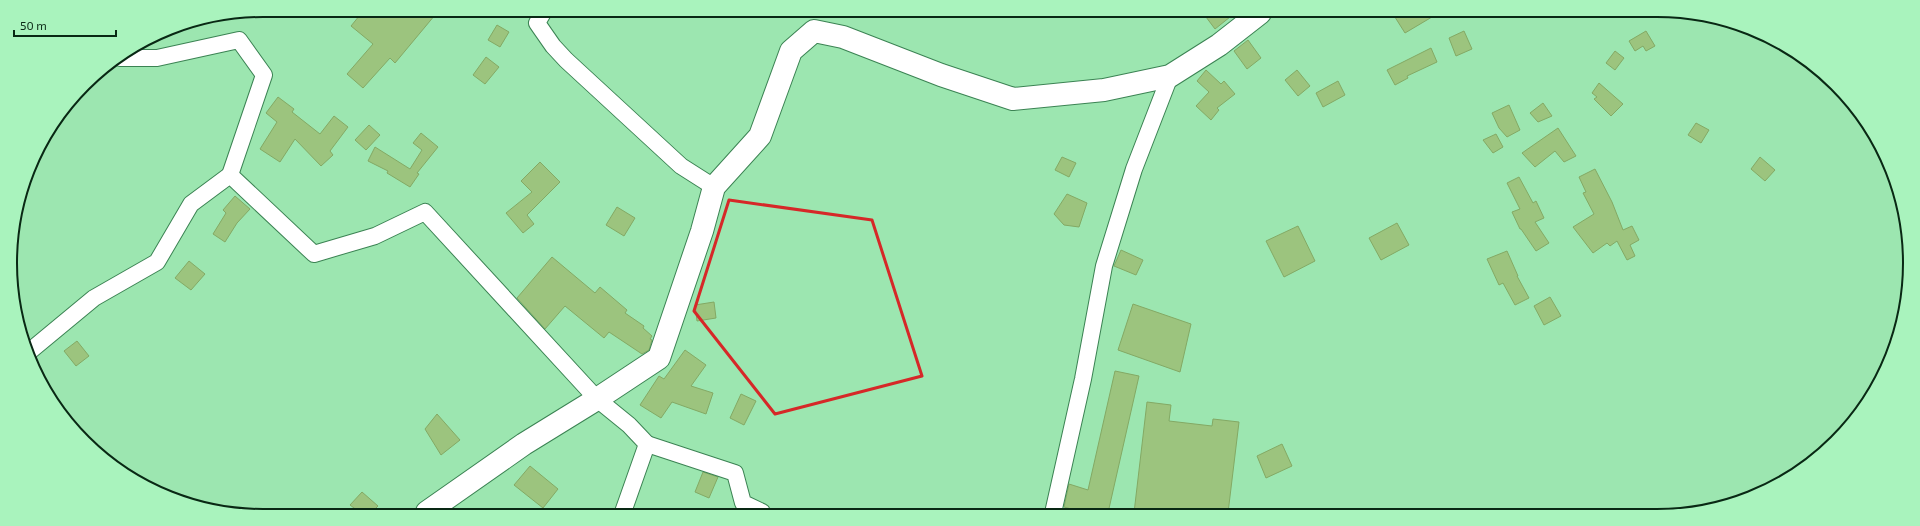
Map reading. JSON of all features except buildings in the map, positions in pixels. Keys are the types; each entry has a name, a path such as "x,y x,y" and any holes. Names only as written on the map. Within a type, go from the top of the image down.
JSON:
{"street":[{"path":"541,17 537,24 553,46 566,60 681,166 714,187"},
{"path":"431,509 524,444 597,400 659,358 702,231 714,187 760,136 791,51 814,31 843,37 918,67 1013,99 1104,90 1170,76 1219,45 1255,17"},
{"path":"33,349 94,298 157,262 191,204 230,175 264,75 239,40 157,58 126,58"},
{"path":"1054,509 1083,378 1104,266 1134,169 1170,76"},
{"path":"230,175 314,254 375,236 425,212 597,400 629,425 647,444 736,473 743,503 756,509"},
{"path":"624,509 647,444"}],"highlighted area":[{"path":"729,200 872,220 922,376 775,414 694,311"}]}
